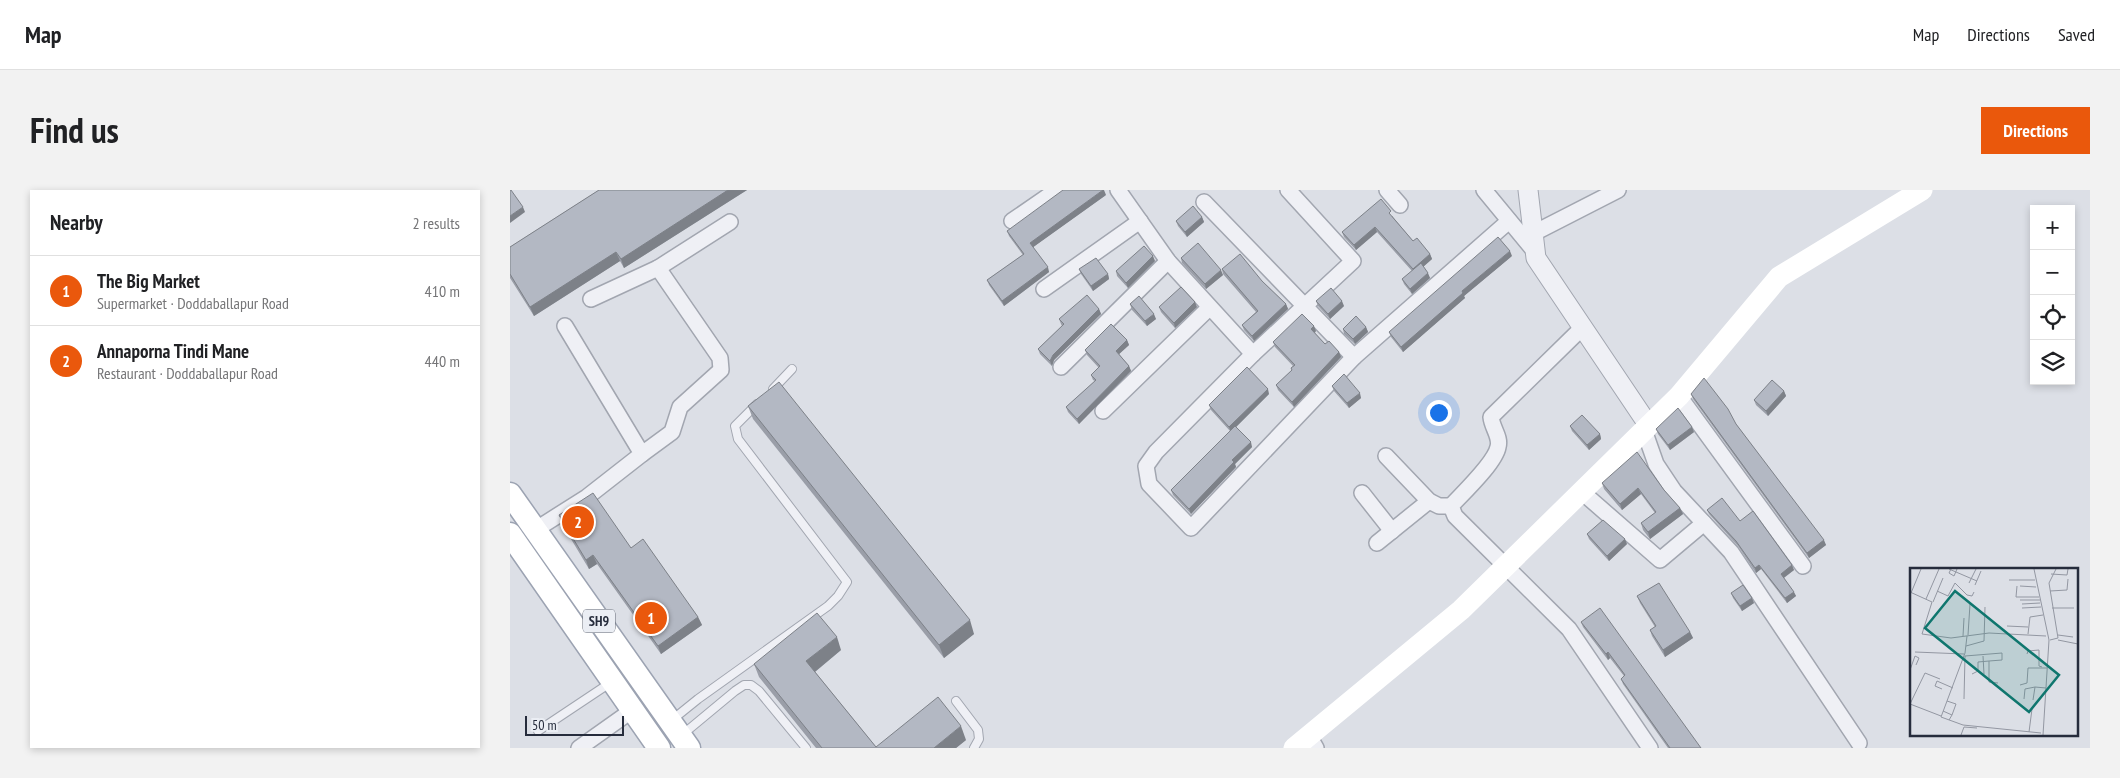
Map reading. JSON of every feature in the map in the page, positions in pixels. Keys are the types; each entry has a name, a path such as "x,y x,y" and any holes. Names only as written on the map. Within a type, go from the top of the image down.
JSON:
{"main road":[{"path":"1307,744 1461,610 1647,428 1679,396 1779,277 1922,190"},
{"name":"SH9","path":"510,494 680,735"},
{"name":"SH9","path":"510,534 634,709 659,748"}],"street":[{"path":"1012,221 1057,190"},
{"path":"1118,190 1168,261 1253,354"},
{"path":"1288,190 1353,261 1253,354 1156,452 1146,466 1148,484 1191,528 1354,357 1509,221"},
{"path":"1387,190 1400,205"},
{"path":"1484,190 1536,253"},
{"path":"1528,190 1536,258 1583,327 1647,428 1656,464 1674,491 1731,552 1859,743"},
{"path":"1534,233 1618,190"},
{"path":"1204,202 1354,357"},
{"path":"1044,289 1140,221"},
{"path":"590,299 658,268 730,222"},
{"path":"1061,367 1168,261"},
{"path":"535,530 588,496 672,432 680,407 721,370 720,358 658,268"},
{"path":"1103,411 1209,308"},
{"path":"565,326 642,454"},
{"path":"1386,456 1429,501 1439,506 1451,506 1493,459 1498,447 1498,436 1492,427 1491,417 1583,327"},
{"path":"1679,396 1804,566"},
{"path":"1582,492 1660,560 1704,523"},
{"path":"1362,493 1392,531"},
{"path":"1377,543 1429,501"},
{"path":"1451,506 1455,516 1569,629 1650,748"},
{"path":"579,748 634,709"}],"lane":[{"path":"767,394 792,369"},
{"path":"680,735 698,699 828,606 847,582 738,439 735,426 760,401"},
{"path":"538,732 614,681"},
{"path":"680,735 744,685 751,685 806,748"},
{"path":"956,701 978,730 979,739 974,748"}],"building":[{"path":"510,190 523,207 510,216"},
{"path":"599,190 728,190 621,259 616,252 530,307 510,274 510,247"},
{"path":"1063,190 1103,190 1030,243 1048,267 1002,301 987,280 1024,254 1007,231"},
{"path":"1381,199 1391,211 1389,213 1413,241 1417,238 1430,254 1413,269 1375,227 1354,245 1342,232"},
{"path":"1193,206 1202,217 1185,232 1176,221"},
{"path":"1498,237 1510,251 1462,291 1463,293 1401,347 1389,332"},
{"path":"1198,243 1221,270 1205,284 1181,258"},
{"path":"1144,246 1153,256 1126,283 1116,271"},
{"path":"1240,254 1262,281 1286,304 1252,336 1242,325 1258,311 1222,269"},
{"path":"1096,258 1108,274 1091,286 1079,269"},
{"path":"1421,263 1428,273 1410,289 1402,279"},
{"path":"1181,287 1195,302 1174,323 1159,307"},
{"path":"1331,288 1342,301 1328,314 1316,301"},
{"path":"1087,295 1099,309 1053,355 1050,361 1038,349 1064,324 1059,319"},
{"path":"1139,296 1154,314 1145,321 1130,304"},
{"path":"1302,314 1314,326 1311,329 1325,344 1329,341 1339,352 1292,402 1276,385 1295,365 1273,342"},
{"path":"1356,316 1366,327 1353,339 1343,329"},
{"path":"1111,324 1127,340 1116,351 1129,366 1077,419 1066,407 1096,380 1091,375 1100,366 1085,350"},
{"path":"1247,367 1268,389 1229,427 1209,405"},
{"path":"1344,374 1360,393 1347,403 1332,386"},
{"path":"1704,378 1728,409 1736,424 1824,540 1807,553 1691,394"},
{"path":"1772,380 1784,391 1766,411 1754,400"},
{"path":"779,382 970,620 939,645 748,406"},
{"path":"1678,408 1692,427 1668,445 1656,429"},
{"path":"1582,415 1600,434 1587,445 1570,426"},
{"path":"1235,426 1251,442 1232,460 1234,462 1189,509 1171,490"},
{"path":"1637,452 1664,490 1680,508 1648,532 1641,523 1656,512 1638,488 1620,504 1602,483"},
{"path":"593,493 631,548 643,539 698,617 658,646 593,555 586,560 559,515"},
{"path":"1722,498 1740,521 1753,511 1792,565 1781,574 1794,592 1785,598 1759,565 1755,568 1736,541 1707,510"},
{"path":"1603,520 1625,539 1607,556 1587,534"},
{"path":"1659,583 1690,632 1663,650 1650,630 1656,626 1637,596"},
{"path":"1743,585 1752,598 1740,606 1731,593"},
{"path":"1600,608 1701,748 1670,748 1621,679 1625,675 1608,652 1606,654 1581,622"},
{"path":"817,613 837,637 806,661 876,747 938,697 961,726 934,748 822,748 754,664"}],"place":[{"name":"Annaporna Tindi Mane","path":"578,522"},
{"name":"The Big Market","path":"651,618"}]}
